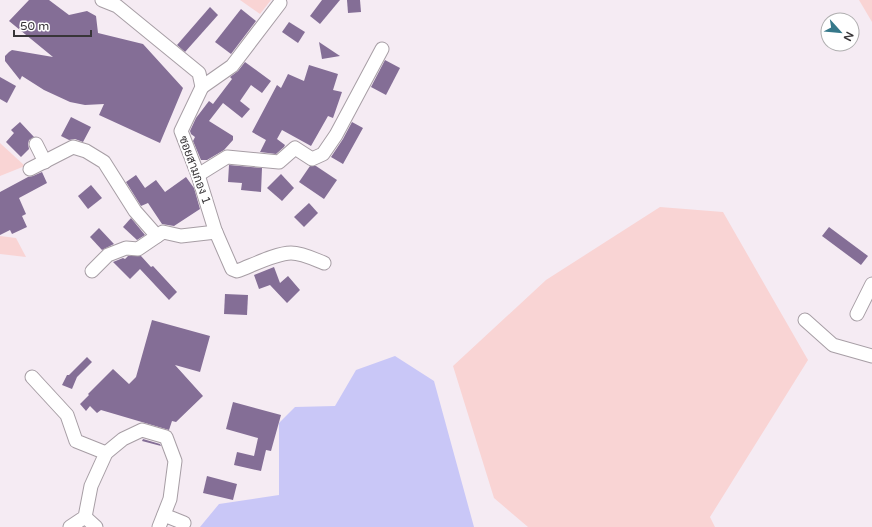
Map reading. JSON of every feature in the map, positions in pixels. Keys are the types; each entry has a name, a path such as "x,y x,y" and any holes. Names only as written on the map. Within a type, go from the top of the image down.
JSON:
{"street":[{"path":"102,0 119,3 199,73 202,86 232,66 280,3"},
{"path":"198,175 227,157 279,162 295,148 312,160 323,154 336,135 382,49"},
{"name":"ซอยสามกอง 1","path":"202,86 181,131 198,175 216,232 230,265 235,271 237,271 280,255 290,253 298,254 324,263"},
{"path":"36,144 45,162"},
{"path":"30,169 73,147 96,156 104,162 135,211 157,236"},
{"path":"92,271 108,255 126,248 138,249 163,232 181,236 216,232"},
{"path":"856,314 872,284"},
{"path":"805,320 833,346 872,356"},
{"path":"32,377 68,415 76,441 106,453"},
{"path":"70,527 85,517 91,486 106,453 123,439 142,430 166,437 175,461 170,499 159,527"},
{"path":"164,515 184,523"},
{"path":"85,517 96,527"}],"shaded area":[{"path":"240,0 271,0 260,14"},
{"path":"859,0 872,0 872,22"},
{"path":"0,143 25,166 0,176"},
{"path":"660,207 723,212 808,360 710,517 715,527 528,527 494,498 453,366 546,280"},
{"path":"0,236 16,238 26,257 0,254"}],"water":[{"path":"395,356 434,381 474,527 200,527 219,504 279,495 279,423 295,407 335,406 356,370"}],"building":[{"path":"29,0 49,0 69,15 87,11 96,16 98,33 143,44 183,88 160,143 99,115 104,104 85,105 70,102 44,90 22,76 20,80 5,61 5,56 9,52 12,50 53,57 9,21"},
{"path":"322,0 340,0 320,24 310,16"},
{"path":"347,0 360,0 361,12 348,13"},
{"path":"210,7 218,15 185,52 177,45"},
{"path":"241,9 256,21 231,54 215,42"},
{"path":"289,22 305,32 298,43 282,32"},
{"path":"319,42 340,56 322,59"},
{"path":"385,60 400,68 386,95 371,87"},
{"path":"245,62 271,81 262,93 251,85 240,101 250,109 242,118 223,103 209,121 233,136 233,140 224,150 207,160 201,160 193,141 195,137 190,131 196,118 209,101 213,104 232,79 230,77 238,71"},
{"path":"309,65 338,74 333,90 342,92 333,118 328,116 311,146 282,130 277,139 285,145 284,147 276,154 260,152 266,140 252,132 277,85 281,88 288,74 304,81"},
{"path":"0,77 16,86 7,103 0,99"},
{"path":"71,117 91,127 83,142 75,139 69,140 61,136"},
{"path":"20,122 34,137 29,140 29,149 21,157 6,142 14,133 11,130"},
{"path":"352,122 363,128 343,164 331,157"},
{"path":"229,165 262,168 261,192 241,190 242,183 228,182"},
{"path":"310,166 316,166 337,180 324,199 299,182"},
{"path":"42,172 47,183 19,198 26,214 22,216 27,227 12,234 10,230 0,235 0,192 28,177"},
{"path":"281,174 294,188 282,201 267,188"},
{"path":"136,175 145,188 156,180 165,192 186,177 194,188 200,209 174,226 162,224 148,203 141,206 126,182"},
{"path":"91,185 102,198 88,209 78,196"},
{"path":"309,203 318,213 304,227 294,217"},
{"path":"131,218 145,235 137,240 123,227"},
{"path":"829,227 868,256 861,265 822,236"},
{"path":"99,228 114,244 102,250 90,237"},
{"path":"128,256 141,256 151,267 153,266 177,292 169,300 140,269 130,279 113,262 123,258 125,259"},
{"path":"274,267 280,283 288,276 300,290 287,303 270,285 259,289 254,275"},
{"path":"225,294 248,295 247,315 224,314"},
{"path":"152,320 210,336 200,372 175,365 203,396 176,422 172,421 169,430 101,410 97,413 90,406 86,411 80,404 113,369 129,384 136,377"},
{"path":"87,357 92,362 77,377 72,389 62,385 67,375 69,375"},
{"path":"233,402 281,415 271,451 266,450 261,471 234,465 237,452 254,456 258,438 226,429"},
{"path":"143,439 160,444 161,446 142,441"},
{"path":"207,476 237,484 233,500 203,493"}]}
